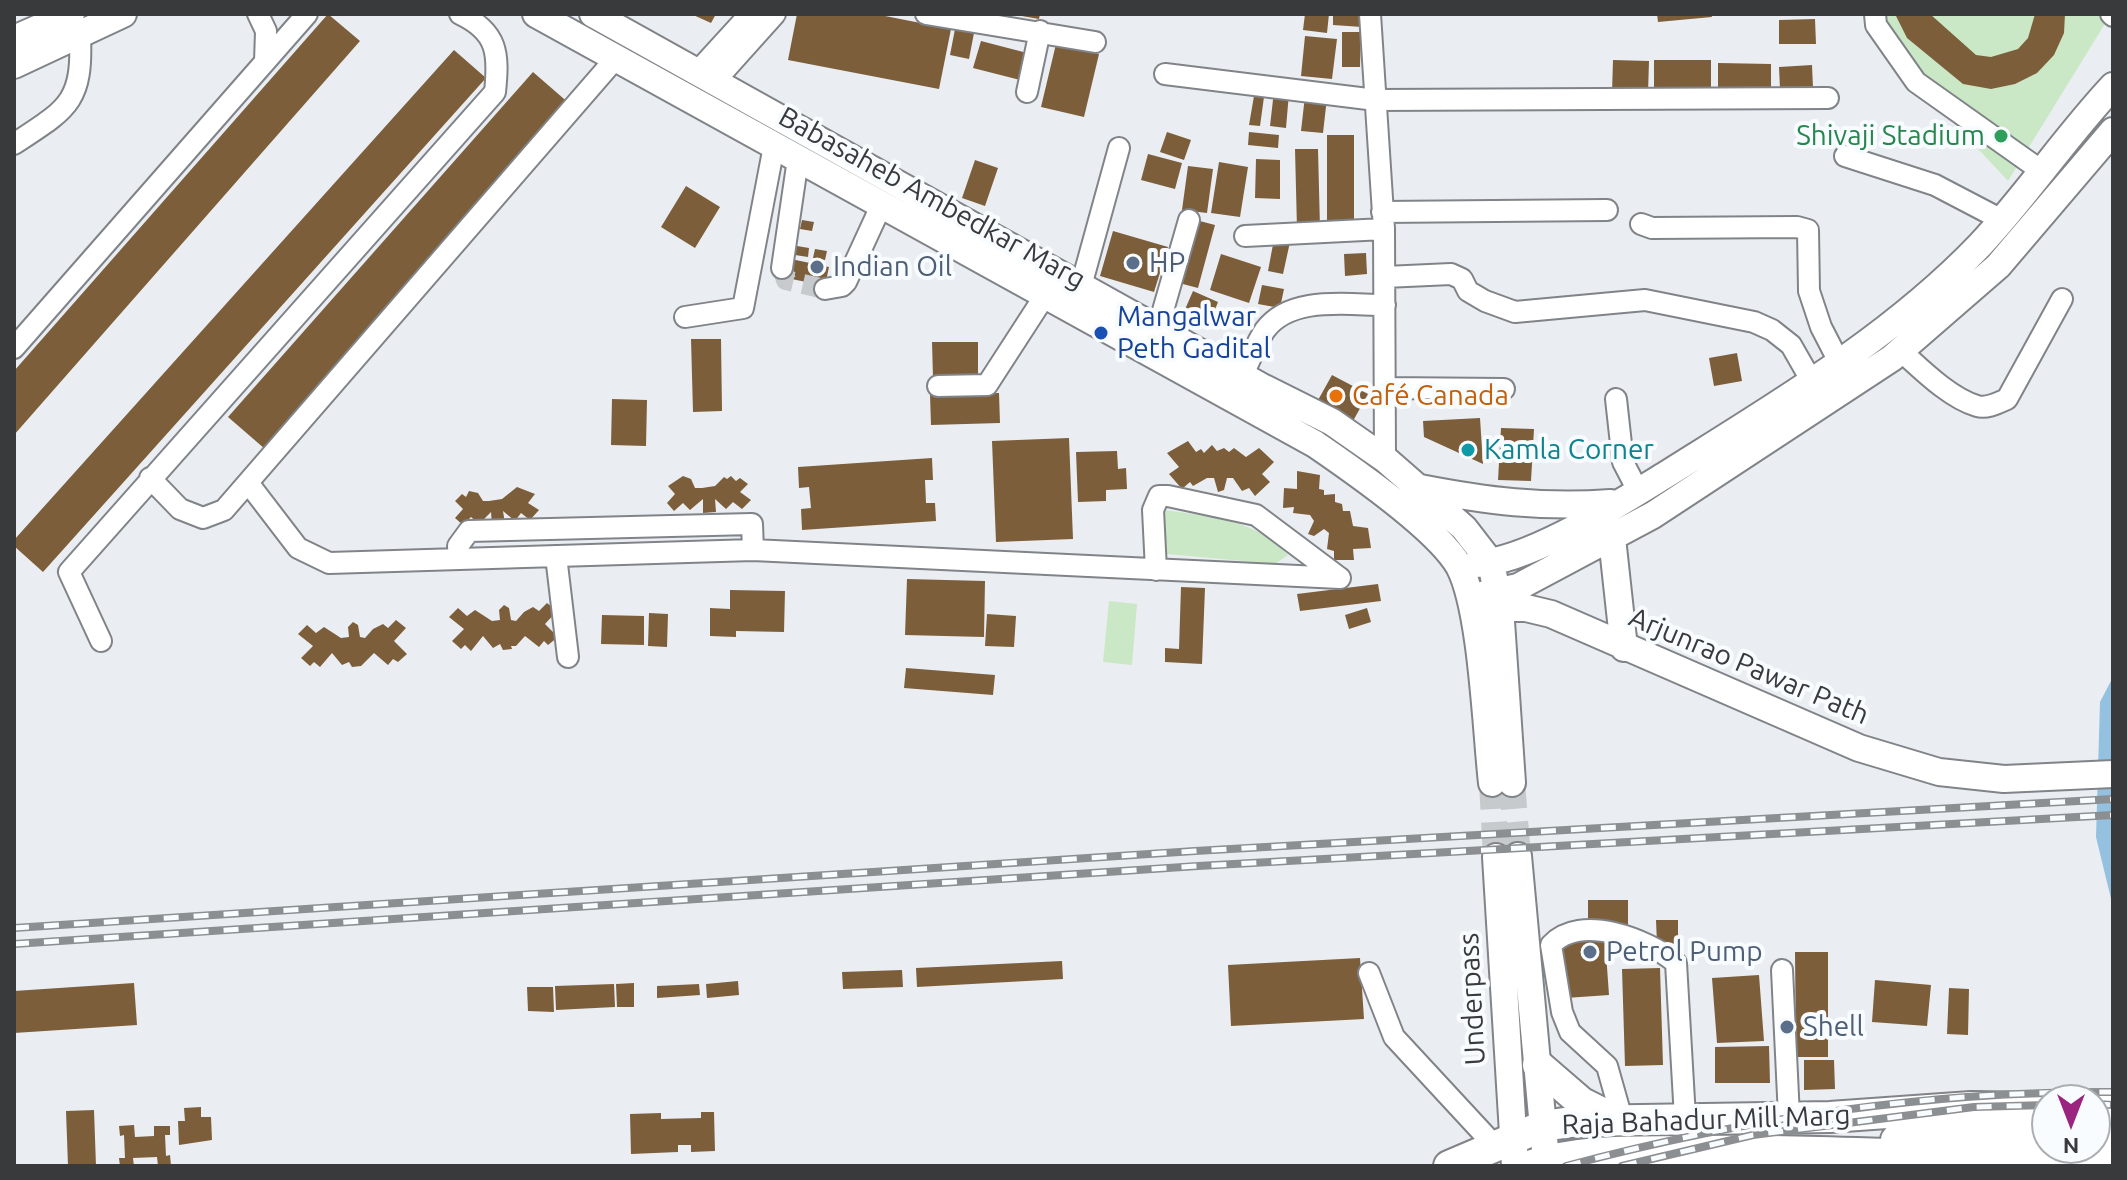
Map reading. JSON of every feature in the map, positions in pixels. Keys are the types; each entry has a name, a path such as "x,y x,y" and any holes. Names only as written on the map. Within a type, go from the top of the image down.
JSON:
{"highway":[{"path":"1538,1065 1582,1103 1618,1119"},
{"path":"1961,1145 2031,1115"},
{"name":"Raja Bahadur Mill Marg","path":"1449,1166 1508,1149 1543,1126 1618,1119 1789,1117 1903,1142 1961,1145"},
{"path":"1961,1145 2031,1136"},
{"name":"Raja Bahadur Mill Marg","path":"1540,1164 1578,1153 1784,1158 1903,1142 1961,1145"},
{"path":"1961,1145 2113,1161"}],"main road":[{"path":"14,39 123,14"},
{"name":"Babasaheb Ambedkar Marg","path":"536,14 1315,444 1369,481 1444,548 1458,566 1473,611"},
{"name":"Babasaheb Ambedkar Marg","path":"593,14 1242,376 1332,422 1385,459 1464,528 1491,563"},
{"path":"14,65 76,25"},
{"path":"1458,566 1491,563 1575,527 1628,497 1839,362 1947,274 2002,220 2113,86"},
{"path":"1491,563 1505,596 1501,638 1502,783 1473,611 1505,596 1612,538 1821,408 1901,351 1998,266 2113,131"},
{"path":"1418,488 1541,506 1628,497"},
{"path":"1612,538 1624,648"},
{"name":"Arjunrao Pawar Path","path":"1505,596 1859,748 1939,772 2004,779 2113,774"},
{"path":"1501,638 1527,624 1577,628"},
{"name":"Underpass","path":"1508,1149 1507,857 1538,1065 1543,1126 1540,1164"}],"street":[{"path":"258,14 266,31 265,62"},
{"path":"14,348 307,14"},
{"path":"101,641 69,572 495,92 498,66 493,39 475,21 460,14"},
{"path":"706,77 750,14"},
{"path":"706,77 775,14"},
{"path":"926,14 1095,42"},
{"path":"1370,14 1385,277 1385,459"},
{"path":"1875,14 1876,25 1916,82 2043,172"},
{"path":"14,144 64,108 73,96 81,73 76,25"},
{"path":"1027,92 1040,31"},
{"path":"150,478 180,509 203,518 224,510 616,58"},
{"path":"1165,74 1376,100 1828,98"},
{"path":"685,317 743,308 774,146"},
{"path":"1081,286 1119,148"},
{"path":"1845,156 1935,185 2002,220"},
{"path":"782,268 798,159"},
{"path":"825,289 842,286 846,282 881,206"},
{"path":"1245,236 1383,221 1607,210"},
{"path":"1158,328 1189,220"},
{"path":"1641,224 1652,228 1797,227 1808,230 1809,291 1821,327 1839,362"},
{"path":"1385,277 1451,274 1462,279 1468,291 1515,312 1645,300 1754,322 1772,330 1791,345 1811,380"},
{"path":"938,386 987,385 1044,297"},
{"path":"1901,351 1953,393 1979,407 1994,405 2007,399 2062,299"},
{"path":"1242,376 1266,329 1282,315 1301,307 1385,305"},
{"path":"1385,388 1504,389"},
{"path":"1616,399 1628,497"},
{"path":"249,484 298,548 312,558 329,563 753,550 1156,570 1218,573 1340,578 1256,515 1168,496 1159,496 1153,510 1156,570"},
{"path":"459,559 458,546 469,531 752,524 753,550"},
{"path":"556,556 568,657"},
{"path":"1618,1119 1607,1066 1570,1032 1562,1012 1551,945 1560,935 1573,930 1626,938 1666,955 1676,963 1685,1118"},
{"path":"1782,970 1789,1117"},
{"path":"1369,973 1394,1037 1508,1149"}],"green space":[{"name":"Shivaji Stadium","path":"1879,14 2111,14 2008,181 1925,92"},
{"path":"1164,510 1247,527 1276,543 1288,555 1275,564 1167,554"},
{"path":"1109,601 1137,604 1132,665 1103,662"}],"water":[{"path":"2113,677 2113,907 2096,837 2100,702"}],"building":[{"path":"328,14 360,41 14,435 14,371"},
{"path":"691,14 716,14 711,23"},
{"path":"797,14 875,14 951,29 939,89 788,60"},
{"path":"1010,14 1040,14 1039,19"},
{"path":"1305,14 1329,14 1327,33 1303,30"},
{"path":"1333,14 1362,14 1362,27 1333,25"},
{"path":"1657,14 1711,14 1712,17 1658,22"},
{"path":"1895,14 1930,14 1976,55 1991,57 2018,49 2028,38 2035,14 2065,14 2064,33 2054,55 2037,73 2015,84 1991,89 1963,84 1907,38"},
{"path":"1815,19 1816,44 1779,44 1779,20"},
{"path":"955,29 974,33 969,59 950,55"},
{"path":"1342,32 1361,32 1360,67 1342,67"},
{"path":"1305,36 1337,39 1332,79 1301,76"},
{"path":"981,41 1031,54 1024,81 973,68"},
{"path":"1056,44 1099,54 1084,117 1041,107"},
{"path":"454,50 486,78 43,572 14,546 14,540"},
{"path":"1613,60 1649,61 1648,94 1612,93"},
{"path":"1654,60 1711,60 1711,92 1654,91"},
{"path":"1718,63 1771,64 1771,91 1718,90"},
{"path":"1812,65 1813,88 1780,89 1779,67"},
{"path":"533,72 571,105 265,449 228,417"},
{"path":"1274,91 1289,93 1286,128 1270,126"},
{"path":"1254,96 1264,97 1260,126 1249,125"},
{"path":"1305,96 1327,98 1323,133 1301,131"},
{"path":"1167,132 1191,140 1184,160 1160,152"},
{"path":"1249,132 1279,135 1278,148 1248,145"},
{"path":"1327,135 1354,135 1354,228 1327,228"},
{"path":"1295,149 1318,149 1320,228 1297,229"},
{"path":"1148,154 1182,163 1175,189 1141,180"},
{"path":"1256,159 1280,160 1280,199 1255,198"},
{"path":"975,160 998,168 985,206 962,198"},
{"path":"1219,162 1248,167 1240,217 1211,213"},
{"path":"1188,166 1213,169 1207,213 1182,210"},
{"path":"686,186 720,207 695,248 661,227"},
{"path":"802,220 814,222 812,231 800,229"},
{"path":"1196,220 1215,225 1198,288 1179,283"},
{"path":"1113,231 1168,247 1154,292 1100,276"},
{"path":"1274,239 1290,242 1283,274 1268,271"},
{"path":"797,246 809,248 808,257 795,255"},
{"path":"815,249 827,251 825,260 813,258"},
{"path":"1366,253 1367,274 1345,276 1344,254"},
{"path":"1221,254 1261,267 1249,303 1210,290"},
{"path":"791,259 829,267 825,286 787,278"},
{"path":"1262,285 1284,289 1280,308 1258,304"},
{"path":"1193,291 1218,302 1209,325 1183,314"},
{"path":"691,339 721,339 722,411 693,412"},
{"path":"932,342 978,342 978,378 933,378"},
{"path":"1737,353 1742,381 1714,386 1709,358"},
{"path":"1332,375 1368,394 1353,421 1317,402"},
{"path":"999,393 1000,423 931,425 930,395"},
{"path":"612,399 647,400 646,446 611,445"},
{"name":"Kamla Corner","path":"1480,418 1483,464 1424,437 1423,421"},
{"path":"1501,428 1534,429 1531,481 1498,480"},
{"path":"1069,438 1073,539 996,542 992,441"},
{"path":"1188,441 1196,452 1201,449 1204,453 1212,445 1217,451 1224,448 1229,452 1234,448 1246,457 1259,448 1274,462 1262,474 1270,482 1255,496 1249,488 1242,491 1233,478 1227,478 1224,490 1218,492 1214,478 1207,478 1193,486 1190,482 1182,489 1169,474 1179,467 1167,453"},
{"path":"1117,451 1118,469 1126,468 1127,489 1106,490 1106,501 1078,502 1076,452"},
{"path":"932,458 933,480 925,480 926,503 935,503 936,521 802,530 801,509 811,508 809,487 799,488 798,467"},
{"path":"1297,471 1320,475 1319,489 1324,490 1324,495 1335,494 1335,502 1342,504 1343,511 1350,511 1353,526 1368,528 1371,548 1353,549 1354,560 1334,560 1334,551 1327,549 1329,533 1324,529 1314,536 1308,534 1314,521 1310,515 1293,513 1294,507 1283,508 1284,488 1297,489"},
{"path":"683,476 691,479 695,488 715,486 724,477 727,479 731,476 736,481 740,478 748,484 740,492 751,500 742,509 733,502 726,509 715,499 716,512 703,513 703,499 690,510 683,503 674,511 667,503 675,494 668,486"},
{"path":"517,487 535,494 528,503 539,510 530,520 521,513 515,521 503,511 505,524 492,525 491,512 479,524 471,517 463,525 455,518 463,509 455,501 462,494 466,497 469,491 478,493 483,501 489,501 502,499"},
{"path":"907,579 985,581 984,637 905,635"},
{"path":"1378,584 1381,601 1300,611 1297,594"},
{"path":"1181,587 1205,588 1202,664 1165,662 1165,648 1179,649"},
{"path":"730,590 785,591 784,632 736,631 736,637 710,636 710,608 730,609"},
{"path":"547,603 557,611 545,624 558,637 548,645 544,641 539,647 525,636 516,646 511,646 512,649 503,650 500,644 493,648 483,636 471,651 465,645 461,649 452,641 464,629 449,617 458,608 467,616 475,610 492,621 500,620 499,610 504,605 509,608 511,620 516,621 524,612 533,607 539,611"},
{"path":"1367,608 1371,622 1349,629 1345,615"},
{"path":"649,613 668,614 667,647 648,646"},
{"path":"987,614 1016,616 1014,647 985,646"},
{"path":"602,615 644,616 644,645 601,644"},
{"path":"396,620 406,628 394,641 407,654 398,662 393,659 388,665 374,653 361,666 352,667 349,662 342,665 332,653 320,667 314,662 310,666 301,658 313,646 298,634 307,625 316,633 324,627 341,638 349,637 348,627 353,622 358,625 360,637 365,638 373,629 383,624 388,628"},
{"path":"906,668 995,675 993,695 904,688"},
{"path":"1588,900 1628,900 1628,925 1588,924"},
{"path":"1656,920 1678,920 1678,944 1657,944"},
{"path":"1605,939 1609,995 1566,998 1562,942"},
{"path":"1795,952 1828,952 1828,1057 1796,1057"},
{"path":"1360,958 1364,1019 1231,1026 1228,965"},
{"path":"1062,961 1063,979 917,987 916,968"},
{"path":"1660,968 1663,1065 1625,1066 1622,969"},
{"path":"902,970 903,987 843,989 842,972"},
{"path":"1759,975 1764,1041 1717,1043 1712,978"},
{"path":"1875,980 1931,985 1927,1026 1872,1022"},
{"path":"738,981 739,995 707,998 706,984"},
{"path":"134,983 137,1025 14,1033 14,991"},
{"path":"634,983 634,1007 617,1007 616,984"},
{"path":"614,984 615,1007 556,1010 555,986"},
{"path":"699,984 700,995 657,998 657,986"},
{"path":"527,987 553,987 554,1012 528,1011"},
{"path":"1949,988 1969,989 1968,1035 1947,1034"},
{"path":"1769,1046 1770,1083 1715,1083 1715,1047"},
{"path":"1804,1060 1834,1060 1835,1089 1804,1090"},
{"path":"201,1107 201,1117 211,1117 212,1140 179,1145 178,1121 185,1121 184,1108"},
{"path":"94,1110 96,1166 68,1166 66,1111"},
{"path":"701,1112 714,1112 715,1151 691,1152 691,1145 678,1145 678,1152 631,1154 630,1114 661,1113 661,1119 701,1118"},
{"path":"134,1125 135,1137 154,1136 154,1126 170,1126 170,1135 165,1135 166,1156 170,1155 171,1166 158,1166 157,1157 133,1158 134,1166 120,1166 119,1158 125,1158 124,1135 120,1136 119,1126"}],"tunnel":[{"path":"782,268 786,280 825,289"},
{"path":"1492,783 1496,857"},
{"path":"1512,783 1518,856"}],"railway":[{"path":"14,928 1195,851 2113,799"},
{"path":"14,944 1198,866 2113,815"},
{"path":"1566,1166 1701,1134 1837,1111 1974,1096 2113,1092"},
{"path":"1622,1166 1753,1135 1974,1107 2031,1105"}],"place":[{"name":"Shivaji Stadium","path":"2001,136"},
{"name":"HP","path":"1133,263"},
{"name":"Indian Oil","path":"817,267"},
{"name":"Mangalwar Peth Gadital","path":"1101,333"},
{"name":"Café Canada","path":"1336,396"},
{"name":"Kamla Corner","path":"1468,450"},
{"name":"Petrol Pump","path":"1590,952"},
{"name":"Shell","path":"1787,1027"}]}
